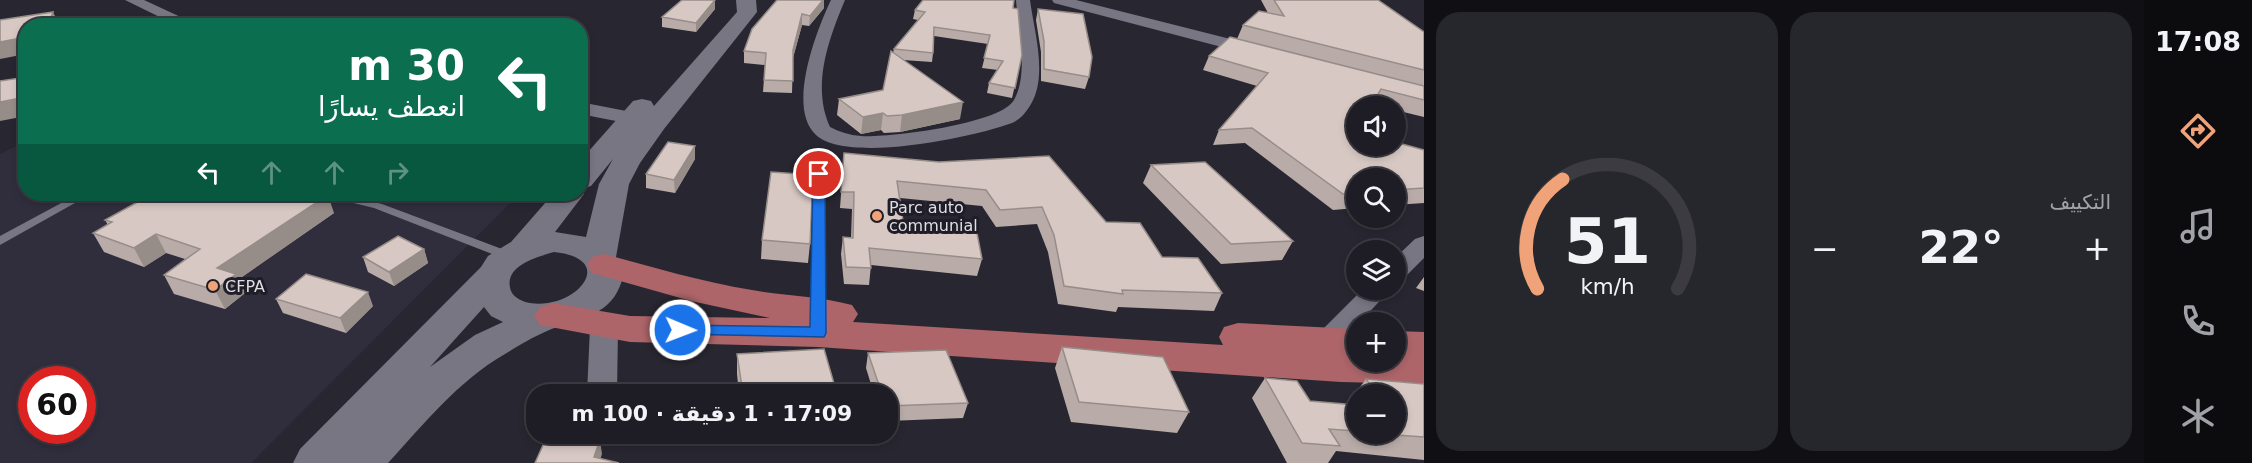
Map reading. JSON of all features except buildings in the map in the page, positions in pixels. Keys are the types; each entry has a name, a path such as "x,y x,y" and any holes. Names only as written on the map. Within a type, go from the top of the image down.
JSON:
{"main road":[{"path":"727,0 728,9 721,23 643,120 614,184 602,261 605,282 592,300 568,313 529,317 505,309 491,294 508,260 553,242 567,243 585,248 602,261 818,323"},
{"path":"588,172 738,25 747,12 746,0"},
{"path":"316,463 563,201"},
{"path":"360,463 437,383 489,345 549,316 604,327 818,323 1342,351 1424,369"},
{"path":"1406,345 1424,346"}],"street":[{"path":"132,0 174,18"},
{"path":"831,1 814,68 816,116 821,130 853,141 919,139 1006,118 1018,110 1025,100 1029,74 1023,0"},
{"path":"1059,0 1275,55"},
{"path":"1125,16 1136,0"},
{"path":"588,110 643,120"},
{"path":"1406,261 1424,244"},
{"path":"1342,351 1336,329 1366,300"},
{"path":"602,384 604,327"}],"lane":[{"path":"818,323 819,174"},
{"path":"0,241 72,201"},
{"path":"358,201 378,206 508,260"}],"shaded area":[{"name":"CFPA","path":"18,145 18,201 512,201 251,463 0,463 0,154"}],"place":[{"name":"Parc auto communial","path":"877,216"},
{"name":"CFPA","path":"213,286"}],"route":[{"path":"680,330 818,333 819,174"}]}
